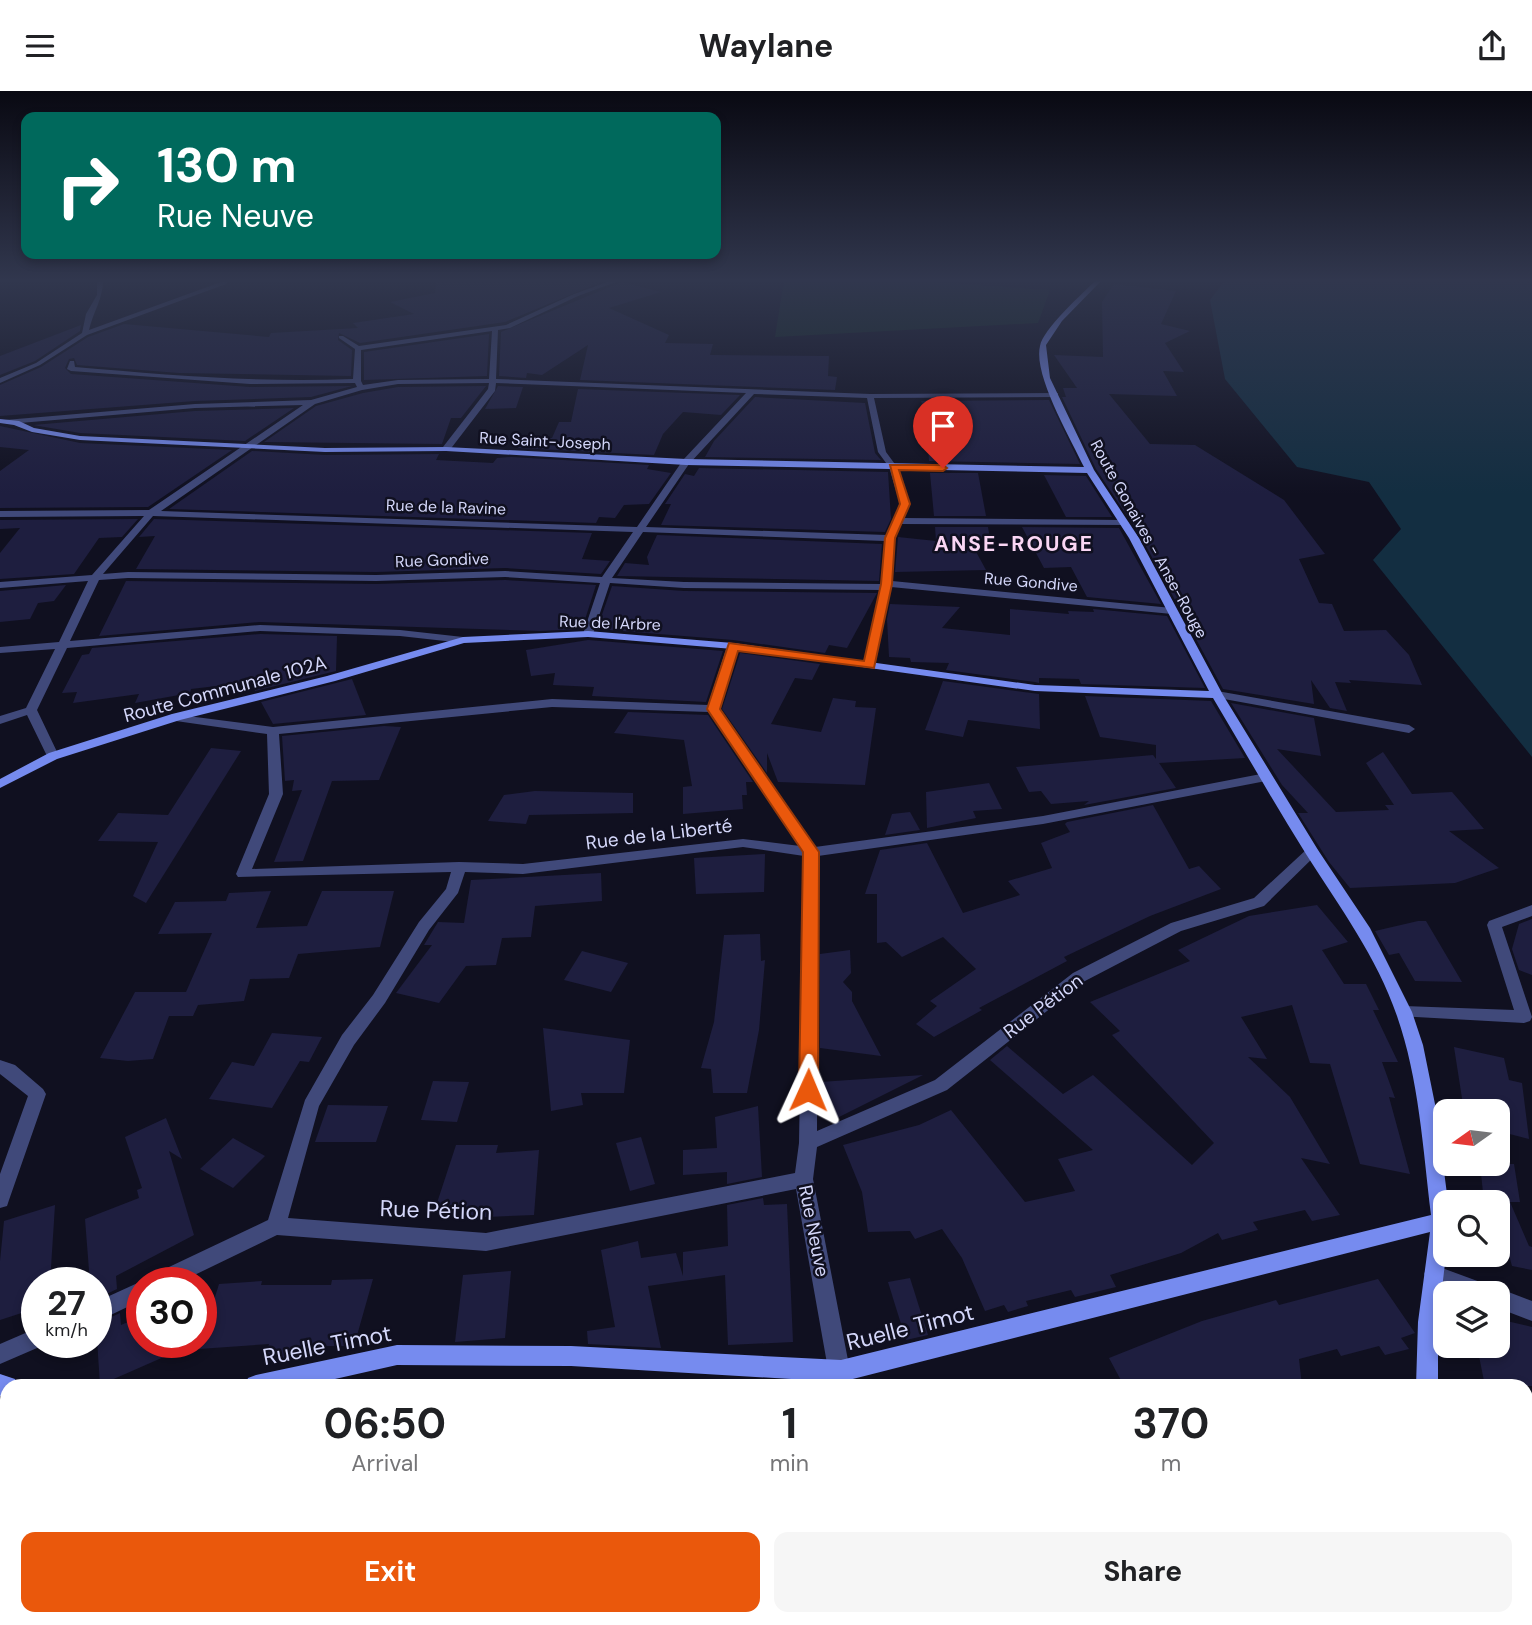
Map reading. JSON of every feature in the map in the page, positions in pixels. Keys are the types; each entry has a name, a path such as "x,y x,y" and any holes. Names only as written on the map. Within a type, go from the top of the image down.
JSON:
{"street":[{"path":"0,381 38,364 57,352"},
{"path":"358,352 359,385"},
{"path":"446,449 492,389 495,352"},
{"name":"Route Gonaives - Anse-Rouge","path":"1044,352 1046,378 1090,470 1124,523 1217,695 1312,852 1365,932 1404,1012 1415,1045 1427,1109 1437,1190"},
{"path":"72,362 71,369 278,383 359,385 494,381 870,396 1055,395"},
{"path":"0,720 31,710 96,576 151,513 312,402 359,385"},
{"path":"588,634 606,579 686,462 751,392"},
{"path":"869,665 886,586 890,538 905,504 893,467 882,452 870,396"},
{"path":"4,421 195,406 312,402"},
{"name":"Rue Saint-Joseph","path":"4,421 32,430 80,437 325,450 446,449 686,462 1090,470"},
{"name":"Rue de la Ravine","path":"0,513 151,513 890,538"},
{"path":"898,521 1124,523"},
{"name":"Rue Gondive","path":"0,585 96,576 376,578 505,574 744,587 886,586 1172,611"},
{"name":"Rue de l'Arbre","path":"0,650 260,628 400,633 463,641 588,634 733,646 1035,688 1217,695"},
{"name":"Route Communale 102A","path":"0,784 53,756 176,717 331,679 463,641"},
{"path":"713,709 733,646"},
{"path":"1217,695 1409,729"},
{"path":"176,717 273,731 552,703 713,709"},
{"path":"713,709 811,852"},
{"path":"31,710 53,756"},
{"name":"Rue de la Liberté","path":"273,731 276,794 243,874 459,867 523,869 743,843 811,852 1043,820 1266,776"},
{"name":"Rue Neuve","path":"811,852 808,1143 804,1179 842,1378"},
{"name":"Rue Pétion","path":"808,1143 942,1085 1079,977 1176,927 1259,902 1312,852"},
{"path":"276,1226 311,1105 348,1040 379,999 424,926 453,890 459,867"},
{"path":"1404,1012 1524,1017 1494,925 1532,909"},
{"path":"0,1067 9,1070 37,1094 0,1200"},
{"name":"Rue Pétion","path":"190,1267 276,1226 486,1242 804,1179"},
{"name":"Ruelle Timot","path":"289,1379 397,1356 571,1356 842,1378 1433,1223"},
{"name":"Route Gonaives - Anse-Rouge","path":"1427,1379 1428,1322 1435,1267"},
{"path":"1434,1274 1452,1281"},
{"path":"1510,1303 1532,1311"},
{"path":"0,1354 21,1345"}],"water":[{"path":"1220,352 1532,352 1532,757 1373,560 1401,529 1369,482 1297,467 1225,379"}],"building":[{"path":"12,352 49,352 35,361 0,375 0,356"},
{"path":"65,352 352,352 351,376 179,373 77,365 74,358 69,359 65,368 71,374 250,387 352,386 311,397 195,401 0,416 0,385 41,367"},
{"path":"364,352 488,352 487,376 364,380"},
{"path":"500,352 578,352 542,375 527,373 526,378 499,376"},
{"path":"586,352 711,352 710,355 829,356 828,376 837,377 835,390 580,380"},
{"path":"1103,352 1171,352 1184,372 1163,371 1177,396 1109,394 1150,444 1195,445 1284,500 1325,554 1299,559 1319,603 1332,604 1344,631 1386,630 1409,655 1422,685 1349,680 1351,683 1335,682 1347,711 1330,708 1311,680 1314,704 1223,689 1141,537 1096,469 1062,397 1066,397 1063,388 1077,388 1054,355 1103,357"},
{"path":"486,386 461,418 451,418 442,444 264,442 316,406 363,393 398,387"},
{"path":"498,386 523,387 516,408 485,409"},
{"path":"578,389 740,395 721,415 683,412 663,434 654,455 518,448 525,437 552,438 559,422 571,422"},
{"path":"755,397 865,403 875,453 881,460 705,457 714,441"},
{"path":"1049,400 1080,464 929,461 925,411 921,401"},
{"path":"294,408 245,441 80,433 33,425 195,411"},
{"path":"0,426 80,443 232,450 148,507 0,508 0,471 29,450 0,447"},
{"path":"252,451 325,455 439,454 436,460 493,463 497,458 511,457 649,465 647,469 671,473 649,504 624,505 615,518 599,517 596,523 169,509"},
{"path":"699,468 888,472 891,519 885,532 661,525 671,504 665,504 685,474 694,476"},
{"path":"930,473 978,473 986,516 934,516"},
{"path":"1044,475 1086,476 1112,517 1066,517"},
{"path":"138,519 122,537 99,538 74,574 0,579 0,553 20,528 0,529 0,520"},
{"path":"154,519 592,533 582,559 610,561 601,574 505,568 376,572 136,569 155,536 139,537"},
{"path":"935,527 988,527 990,539 969,539 986,570 895,572 898,537 936,541"},
{"path":"1022,527 1119,528 1161,604 1087,597 1071,567 1044,568"},
{"path":"657,535 882,544 879,581 617,576 625,563 649,565 647,557"},
{"path":"505,580 596,585 582,629 540,631 260,622 99,636 126,581 376,584"},
{"path":"66,585 54,601 38,603 30,619 0,622 0,591"},
{"path":"612,586 684,591 877,593 847,648 829,645 825,653 733,640 597,629"},
{"path":"890,604 960,607 942,628 1010,635 1010,609 1069,614 1068,611 1094,612 1093,609 1167,616 1205,688 1081,684 1079,679 1039,678 1039,683 946,670 949,663 911,662 910,658 889,657 887,619"},
{"path":"260,634 337,636 336,671 255,691 251,682 191,689 190,693 135,703 139,694 73,703 77,692 62,693 82,655 89,654 92,648"},
{"path":"588,640 723,651 706,702 592,696 594,687 553,685 555,673 531,676 526,650"},
{"path":"740,653 820,664 812,680 795,678 771,724 821,732 833,698 856,701 855,707 876,708 865,785 778,782 767,753 767,773 722,709"},
{"path":"352,679 366,715 273,724 261,702"},
{"path":"943,681 1039,694 1040,729 968,720 963,737 925,730"},
{"path":"1085,696 1211,701 1245,758 1159,763 1176,788 1084,805 1089,801 1051,804 1041,791 1029,792 1016,767 1153,755 1156,759 1156,745 1100,737"},
{"path":"1231,703 1314,718 1321,756 1277,749 1336,812 1389,810 1385,805 1394,805 1366,763 1383,752 1412,794 1452,792 1484,829 1449,831 1499,868 1455,883 1350,888 1329,862 1298,813 1308,813 1282,785"},
{"path":"628,712 708,715 753,782 746,782 747,795 742,795 743,809 683,814 683,787 692,786 684,740 614,733"},
{"path":"384,726 401,727 379,780 332,781 303,861 274,862 302,790 292,791 294,780 285,781 282,736"},
{"path":"211,748 241,751 146,903 133,896 158,842 98,841 118,813 168,815"},
{"path":"989,783 1002,809 973,811 976,818 927,828 926,792"},
{"path":"535,791 633,793 633,813 529,815 526,824 488,821 504,795"},
{"path":"1153,805 1189,869 1199,866 1221,889 1150,916 1064,957 1067,961 979,1008 982,1010 934,1037 916,1024 937,1006 930,1001 976,969 943,937 902,957 886,942 877,943 877,894 865,894 880,850 927,843 963,913 1020,895 1008,881 1052,868 1041,843 1070,832 1065,824 1067,822"},
{"path":"910,812 920,830 885,835 892,814"},
{"path":"765,854 764,892 696,894 694,858"},
{"path":"601,873 602,901 535,906 531,937 502,938 496,965 466,966 439,1003 396,993 432,945 424,945 438,922 464,923 471,880"},
{"path":"271,891 256,928 307,926 322,891 394,891 380,947 298,954 289,978 250,979 244,1001 198,1005 193,1016 169,1016 153,1059 128,1061 100,1058 135,992 186,992 212,933 158,934 175,902 226,901 229,893"},
{"path":"1317,905 1348,942 1322,950 1344,984 1366,984 1379,1010 1373,1010 1398,1062 1382,1062 1395,1098 1389,1097 1410,1174 1360,1164 1330,1064 1310,1063 1292,1005 1241,1017 1267,1059 1248,1057 1290,1097 1330,1164 1301,1158 1340,1215 1312,1221 1305,1210 1253,1222 1258,1230 1222,1240 1218,1233 1181,1253 1110,1275 1116,1287 1075,1297 1071,1290 1026,1301 1028,1306 1008,1312 1004,1305 985,1311 962,1258 942,1229 915,1239 910,1231 868,1232 862,1192 843,1145 919,1125 951,1110 1025,1202 1075,1191 1058,1159 1093,1150 990,1060 1007,1046 1063,1094 1093,1075 1192,1165 1214,1143 1112,1035 1120,1031 1090,1002 1190,961 1178,950 1249,916"},
{"path":"1532,919 1532,975 1519,970 1512,949 1519,924"},
{"path":"1426,921 1462,982 1415,981 1399,953 1389,955 1375,931"},
{"path":"760,934 761,961 765,960 759,1030 747,1093 713,1093 711,1069 701,1068 714,1022 724,935"},
{"path":"850,950 851,973 843,982 852,992 852,1001 881,1056 820,1048 820,954"},
{"path":"582,951 628,963 611,992 564,980"},
{"path":"543,1028 630,1040 624,1093 581,1093 583,1105 551,1111"},
{"path":"272,1033 322,1037 309,1062 300,1061 272,1108 209,1099 232,1062 254,1066"},
{"path":"1454,1047 1504,1058 1509,1080 1522,1083 1529,1139 1510,1134 1510,1099 1462,1099"},
{"path":"923,1075 833,1120 827,1112 820,1089 820,1082"},
{"path":"433,1081 469,1082 457,1122 421,1120"},
{"path":"328,1105 388,1106 376,1142 315,1142"},
{"path":"758,1106 762,1177 727,1184 727,1172 683,1175 683,1150 717,1148 715,1117"},
{"path":"166,1118 182,1159 169,1151 194,1235 133,1267 126,1267 126,1271 116,1276 117,1289 112,1291 112,1267 89,1267 85,1219 139,1198 137,1190 142,1188 125,1137"},
{"path":"641,1137 655,1184 630,1191 616,1143"},
{"path":"233,1138 265,1156 233,1188 200,1169"},
{"path":"456,1145 498,1145 496,1153 539,1150 534,1215 463,1218 465,1209 436,1206"},
{"path":"1510,1164 1514,1164 1520,1202 1510,1202 1510,1190 1483,1190 1481,1176 1510,1176"},
{"path":"763,1198 764,1205 787,1204 793,1342 728,1345 725,1275 648,1286 661,1348 588,1344 587,1331 615,1327 601,1250 638,1241 641,1258 676,1253 683,1276 683,1252 728,1246 727,1205"},
{"path":"1510,1202 1529,1246 1532,1247 1532,1270 1512,1266"},
{"path":"55,1205 51,1267 21,1267 21,1313 0,1320 0,1261 4,1221"},
{"path":"511,1271 505,1338 455,1342 463,1275"},
{"path":"910,1278 928,1335 906,1340 888,1282"},
{"path":"373,1279 354,1346 293,1346 288,1360 264,1360 269,1344 217,1348 219,1284 262,1281 261,1285 331,1285 332,1280"},
{"path":"1378,1279 1415,1333 1401,1338 1409,1349 1385,1355 1379,1346 1341,1356 1337,1349 1299,1359 1301,1379 1120,1379 1109,1358 1202,1321 1276,1300 1279,1305"},
{"path":"120,1313 121,1325 126,1323 126,1358 162,1358 114,1379 100,1379 98,1358 112,1358 112,1317"},
{"path":"1510,1322 1532,1327 1532,1379 1484,1379 1479,1358 1510,1358"}],"district":[{"name":"ANSE-ROUGE","path":"1014,544"}],"route":[{"path":"808,1090 811,852 713,709 733,646 869,665 887,584 890,538 905,504 893,467 943,468"}]}
